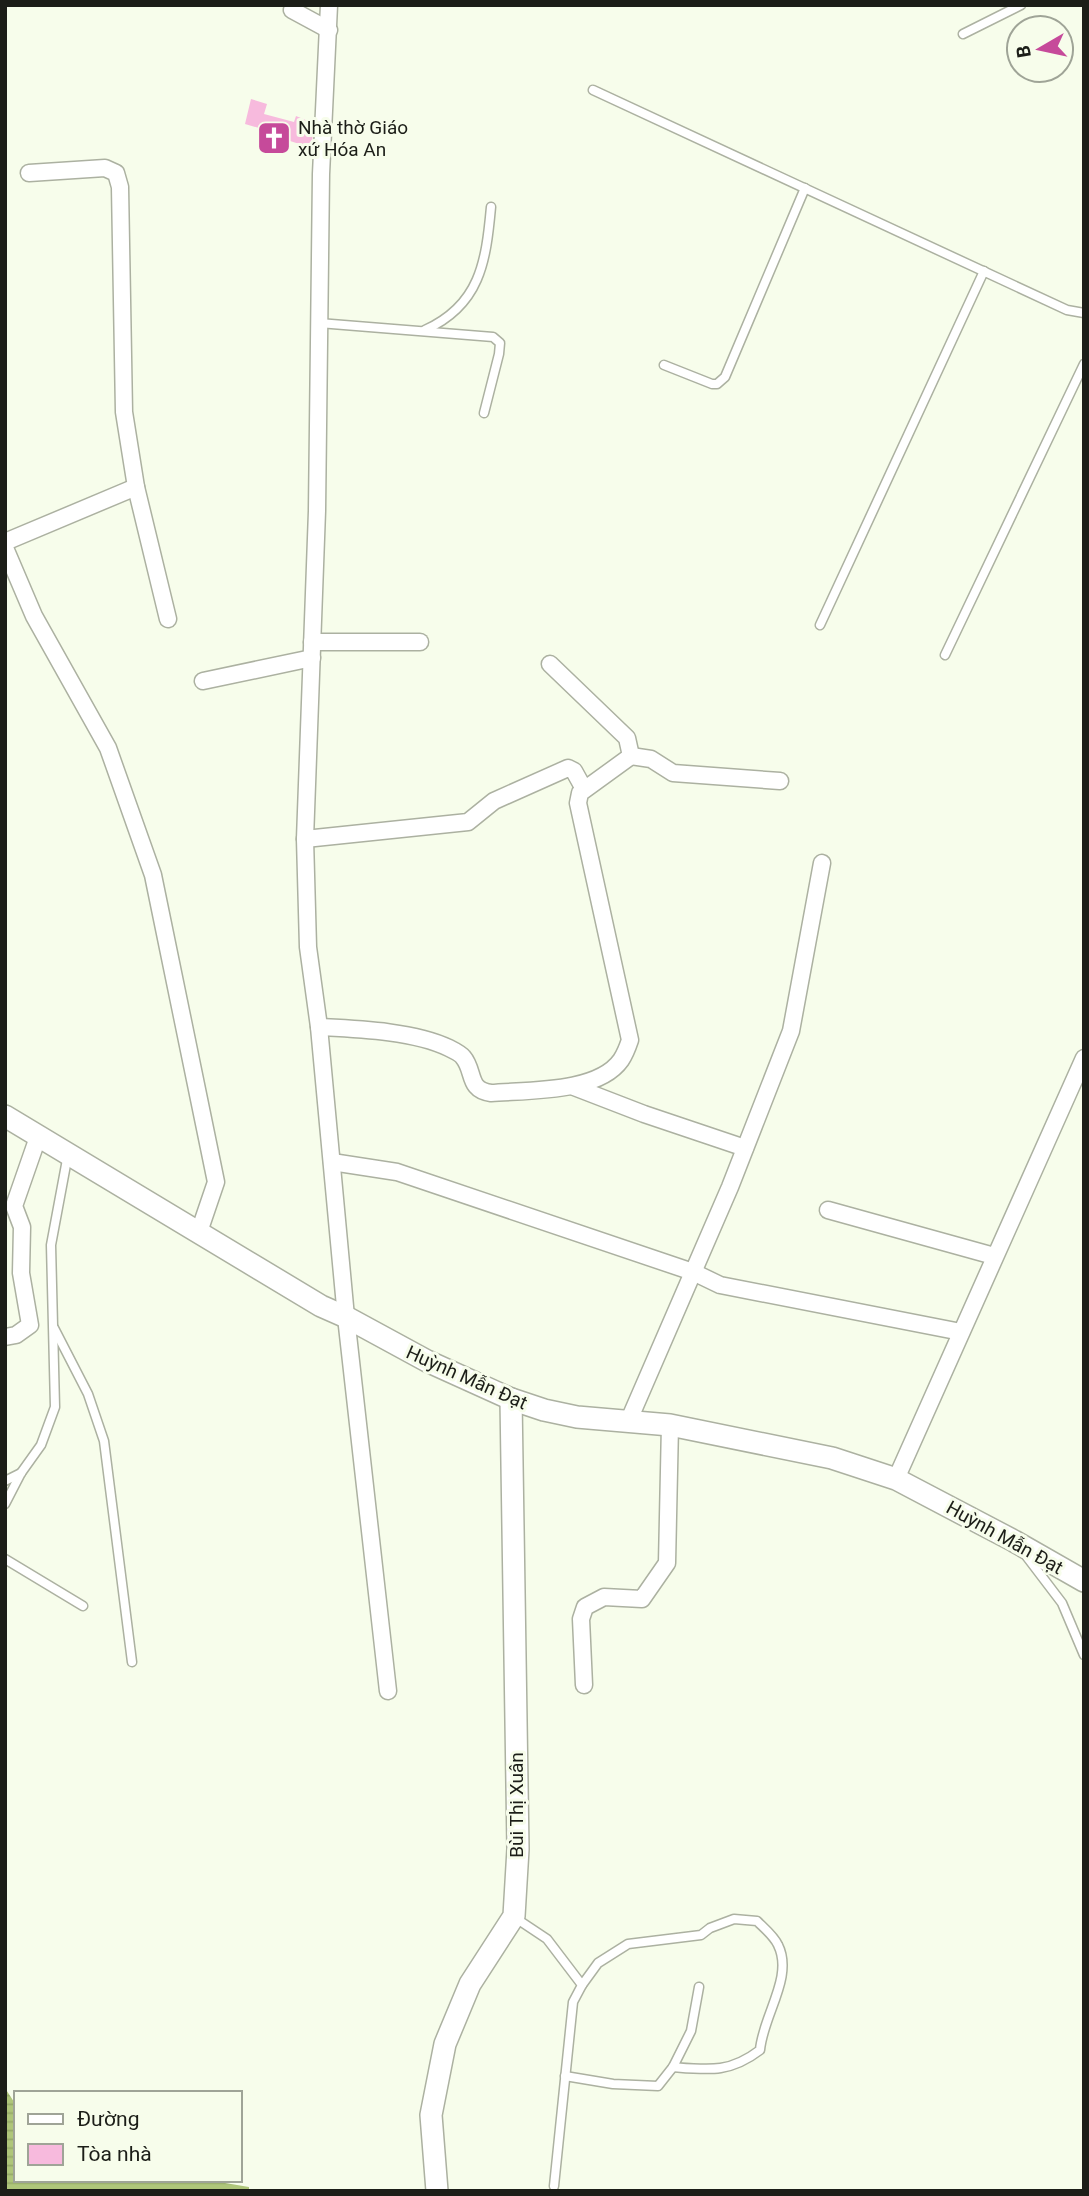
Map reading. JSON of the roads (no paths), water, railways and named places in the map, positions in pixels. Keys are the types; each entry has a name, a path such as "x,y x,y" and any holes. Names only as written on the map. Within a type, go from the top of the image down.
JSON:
{"main road":[{"name":"Huỳnh Mẫn Đạt","path":"5,1116 321,1306 427,1362 511,1399 577,1417 670,1425 832,1458 896,1479 1084,1581"},
{"name":"Bùi Thị Xuân","path":"437,2191 431,2115 445,2044 470,1984 514,1916 518,1849 511,1399"}],"street":[{"path":"329,5 321,174 317,511 305,839 308,947 319,1027 346,1317 388,1690"},
{"path":"292,10 329,30"},
{"path":"29,173 105,168 116,173 120,187 124,412 136,487 168,619"},
{"path":"5,541 136,487"},
{"path":"5,548 34,616 108,748 153,875 216,1182 199,1232"},
{"path":"203,681 312,650 420,642"},
{"path":"550,664 627,738 631,756"},
{"path":"319,1027 388,1033 448,1048 463,1057 481,1092 574,1087 615,1067 622,1060 630,1040 578,803 580,793 631,756 652,758 673,774 780,781"},
{"path":"305,839 468,822 494,801 568,768 574,771 584,789"},
{"path":"629,1420 745,1148 791,1031 822,863"},
{"path":"896,1479 1084,1058"},
{"path":"574,1087 745,1148"},
{"path":"5,1337 16,1335 30,1325 21,1273 22,1227 14,1206 38,1137"},
{"path":"332,1161 397,1172 693,1272 720,1285 961,1332"},
{"path":"828,1210 994,1256"},
{"path":"584,1685 581,1619 585,1607 604,1597 642,1599 667,1563 670,1425"}],"lane":[{"path":"963,34 1021,5"},
{"path":"593,90 1067,310 1084,313"},
{"path":"664,365 712,384 718,384 725,377 804,188"},
{"path":"422,331 441,323 470,295 487,253 491,207"},
{"path":"820,625 984,271"},
{"path":"319,323 493,337 500,343 499,354 484,412"},
{"path":"945,655 1084,364"},
{"path":"5,1504 21,1473 41,1445 55,1407 51,1245 68,1153"},
{"path":"53,1327 88,1394 104,1441 132,1662"},
{"path":"5,1480 21,1473"},
{"path":"1014,1541 1062,1603 1084,1655"},
{"path":"5,1559 83,1606"},
{"path":"514,1916 547,1939 582,1985"},
{"path":"554,2186 573,2002 598,1964 628,1944 701,1935 710,1928 734,1919 757,1921 778,1944 785,1965 762,2032 760,2050 745,2062 726,2068 673,2067"},
{"path":"565,2076 613,2084 658,2086 673,2067 691,2031 699,1987"}],"place":[{"name":"Nhà thờ Giáo xứ Hóa An","path":"274,138"}]}
